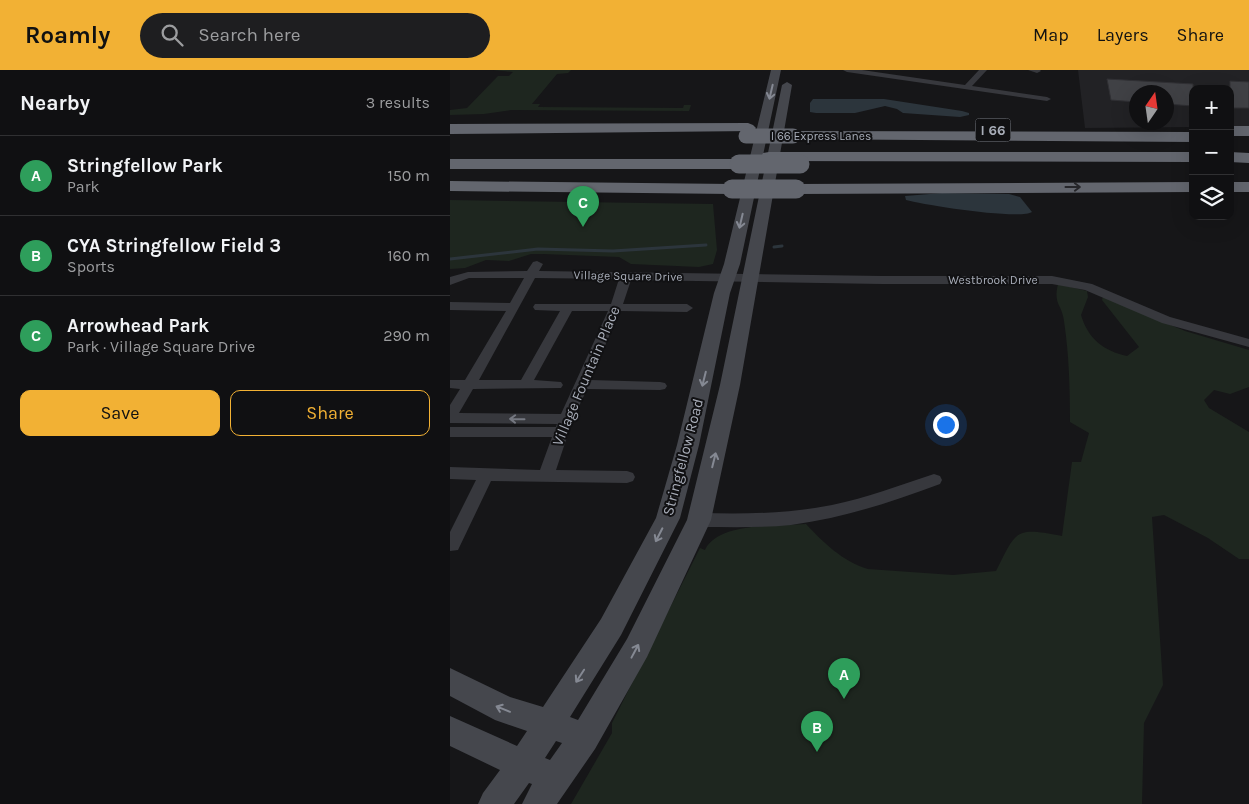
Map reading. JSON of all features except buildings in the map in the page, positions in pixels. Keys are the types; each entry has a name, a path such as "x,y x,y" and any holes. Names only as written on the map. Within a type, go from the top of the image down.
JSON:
{"highway":[{"path":"450,129 747,132"},
{"name":"I 66","path":"793,132 1189,131"},
{"path":"1234,131 1249,131"},
{"name":"I 66 Express Lanes","path":"450,136 793,132 1189,138"},
{"path":"1234,138 1249,138"},
{"path":"450,176 508,179 751,164 1189,145"},
{"path":"1234,145 1249,145"},
{"path":"450,171 1189,157"},
{"path":"1234,157 1249,158"},
{"name":"I 66 Express Lanes","path":"450,164 751,164 798,177 1189,166"},
{"path":"450,186 751,164 798,177 1045,187 1189,187"},
{"path":"1234,166 1249,166"},
{"path":"798,177 1189,171"},
{"path":"1234,171 1249,171"},
{"path":"1234,187 1249,187"}],"main road":[{"name":"Stringfellow Road","path":"547,792 584,738 637,648 700,520 730,385 738,278 732,264 751,164 776,70"},
{"name":"Stringfellow Road","path":"751,164 790,70"},
{"name":"Stringfellow Road","path":"494,804 523,765 612,627 668,518 738,278"},
{"path":"450,681 505,710 550,723 584,738"},
{"path":"450,731 523,765 547,792"}],"street":[{"path":"851,70 1048,99"},
{"path":"968,87 983,70"},
{"path":"533,269 514,307 450,418 563,426"},
{"name":"Village Square Drive","path":"450,281 468,275 533,269 626,277 738,278"},
{"name":"Village Fountain Place","path":"546,475 563,426 616,307 626,277"},
{"name":"Westbrook Drive","path":"738,278 1060,281 1103,292 1186,327 1249,343"},
{"path":"450,306 514,307"},
{"path":"539,306 687,308"},
{"path":"525,385 568,307"},
{"path":"450,384 556,385"},
{"path":"581,384 660,386"},
{"path":"450,432 563,426"},
{"path":"450,473 627,477"},
{"path":"452,545 486,475"},
{"path":"700,520 770,520 826,513 882,499 934,480"}],"shaded area":[{"path":"493,70 571,70 568,73 557,74 532,104 540,104 538,107 683,108 684,105 691,105 689,111 511,110 484,114 450,115 450,110 467,108 498,76 509,76 513,72"},
{"path":"1078,70 1249,70 1249,127 1234,127 1234,85 1189,85 1189,127 1174,127 1174,85 1129,85 1129,128 1085,128"},
{"path":"813,99 884,99 962,111 969,113 969,115 960,117 903,113 897,109 885,106 855,113 816,113 810,112 810,103"},
{"path":"942,193 1009,194 1020,197 1032,212 1009,214 971,211 906,200 905,196"},
{"path":"450,200 713,204 717,250 713,264 699,267 631,264 619,257 531,254 509,261 486,260 465,268 450,269"},
{"path":"1058,284 1087,291 1088,297 1081,315 1088,331 1098,343 1119,354 1127,356 1139,347 1102,300 1103,297 1185,331 1249,350 1249,387 1230,394 1214,390 1204,400 1209,408 1249,432 1249,559 1239,559 1208,538 1164,515 1152,517 1163,685 1144,723 1142,804 571,804 612,733 612,723 700,548 705,550 712,541 722,534 750,527 806,524 826,544 850,562 859,566 868,569 953,575 996,571 1013,540 1026,532 1062,536 1072,462 1081,462 1089,433 1070,422 1067,346 1063,315 1057,300"}],"waterway":[{"path":"450,259 538,249 613,251 706,245"},
{"path":"774,247 782,246"}],"place":[{"name":"Arrowhead Park","path":"583,227"},
{"name":"Stringfellow Park","path":"844,699"},
{"name":"CYA Stringfellow Field 3","path":"817,752"}]}
